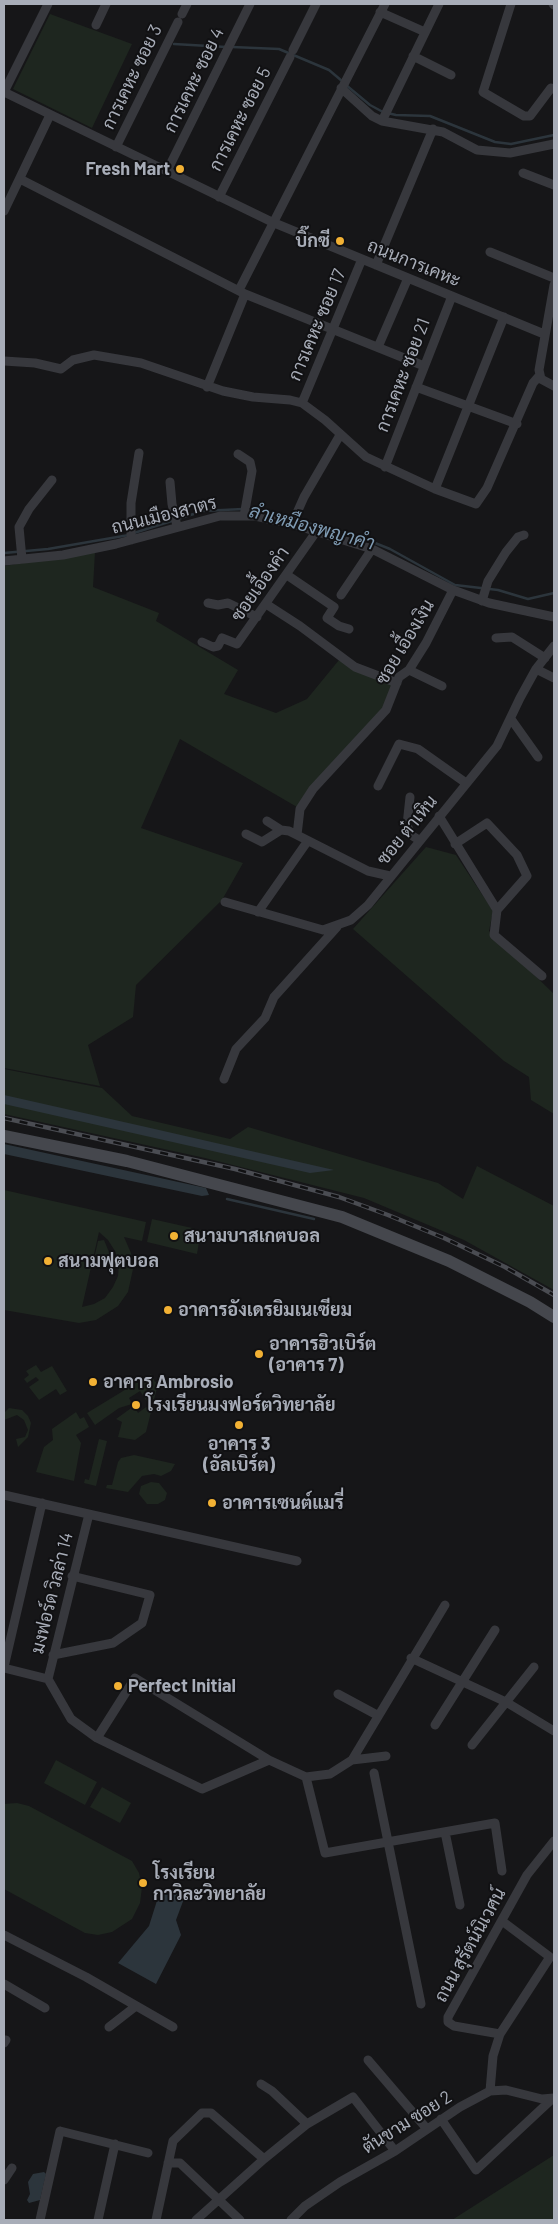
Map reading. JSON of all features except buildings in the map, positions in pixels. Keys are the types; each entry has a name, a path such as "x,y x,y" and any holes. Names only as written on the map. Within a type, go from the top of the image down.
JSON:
{"main road":[{"path":"4,1136 127,1161 342,1217 449,1261 530,1302 554,1317"}],"street":[{"path":"4,92 48,4"},
{"path":"96,25 106,4"},
{"name":"การเคหะ ซอย 3","path":"116,147 187,4"},
{"name":"การเคหะ ซอย 4","path":"167,171 250,4"},
{"name":"การเคหะ ซอย 5","path":"220,197 316,4"},
{"path":"382,121 386,109 439,4"},
{"path":"511,4 483,92 524,116 530,116 551,88 554,89"},
{"path":"207,387 242,292 272,222 382,8 425,32"},
{"path":"413,56 451,75"},
{"path":"343,84 372,116 382,121 443,132 470,148 510,153 554,144"},
{"name":"ถนนการเคหะ","path":"4,92 272,222 544,334"},
{"path":"4,211 50,115"},
{"path":"376,265 433,129"},
{"path":"523,173 554,185"},
{"path":"20,179 242,292 424,366"},
{"path":"490,252 554,278"},
{"name":"การเคหะ ซอย 17","path":"302,403 362,259"},
{"path":"378,347 408,278"},
{"path":"4,361 35,363 60,369 73,360 94,355 141,363 207,387 253,397 290,400 302,403 325,420 366,457 435,489 476,504 487,488 517,424 531,386 540,376 544,334 554,285"},
{"name":"การเคหะ ซอย 21","path":"385,467 452,296"},
{"path":"435,489 504,317"},
{"path":"540,376 541,379 554,386"},
{"path":"416,386 517,424"},
{"path":"293,519 340,435"},
{"path":"131,535 131,503 139,453"},
{"path":"238,454 250,462 252,472 244,510"},
{"path":"22,556 20,528 52,480"},
{"path":"170,482 177,524"},
{"name":"ถนนเมืองสาตร","path":"4,561 22,556 63,555 131,535 244,510 293,519 316,532 372,548 453,590 554,617"},
{"name":"ซอยเอื้องคำ","path":"202,642 213,647 218,646 222,638 237,644 316,532"},
{"path":"482,598 488,581 518,536 524,536"},
{"path":"341,595 372,548"},
{"path":"287,575 334,607 327,618 339,626 349,629"},
{"name":"ซอย เอื้องเงิน","path":"297,835 300,809 313,789 386,710 397,683 404,672 409,670 439,620 453,590"},
{"path":"208,603 218,605 228,603 257,617"},
{"path":"266,604 300,626 355,667 397,683"},
{"path":"496,638 512,637 545,658"},
{"name":"ซอย ต๋าเหิน","path":"225,902 323,930 351,920 368,905 497,746 536,669 554,646"},
{"path":"536,669 554,678"},
{"path":"409,670 442,686"},
{"path":"511,719 538,757"},
{"path":"378,786 399,744 418,749 466,783"},
{"path":"410,798 407,825 411,835 419,840"},
{"path":"439,816 497,910"},
{"path":"267,821 281,830 289,831 307,842 368,871 390,876"},
{"path":"455,844 487,823 518,855 527,876 497,910 494,935 542,976"},
{"path":"246,834 262,842 281,830"},
{"path":"258,912 307,842"},
{"path":"224,1079 236,1049 265,1018 274,997 337,926"},
{"path":"4,1495 297,1561"},
{"path":"42,1504 4,1668 48,1680 71,1719 97,1738 202,1789 269,1760"},
{"name":"มงฟอร์ด วิลล่า 14","path":"48,1680 72,1576 89,1514"},
{"path":"53,1655 113,1643 142,1623 150,1594 72,1576"},
{"path":"352,1760 377,1715 445,1604"},
{"path":"435,1725 494,1630"},
{"path":"411,1658 506,1702 554,1730"},
{"path":"472,1745 534,1667"},
{"path":"97,1738 135,1678 269,1760 306,1777 330,1774 352,1760 386,1756"},
{"path":"338,1694 377,1715"},
{"path":"374,1773 420,2004"},
{"path":"306,1777 325,1854 495,1823 502,1872"},
{"path":"445,1832 460,1905"},
{"name":"ถนน สุรัตน์นิเวศน์","path":"500,2034 454,2026 448,2022 448,2017 527,1875 554,1841"},
{"path":"502,1921 550,1957 500,2034 493,2056 490,2091 506,2090 553,2099"},
{"path":"4,1935 86,1977 173,2027"},
{"path":"4,1984 45,2008"},
{"path":"108,2027 136,2006"},
{"path":"368,2060 427,2128"},
{"path":"261,2084 272,2091 308,2124"},
{"name":"ตันขาม ซอย 2","path":"291,2220 305,2206 333,2187 396,2150 441,2119 490,2091"},
{"path":"196,2220 264,2159 308,2124 353,2097 396,2150"},
{"path":"441,2119 476,2170 553,2099"},
{"path":"156,2220 173,2141 202,2113 211,2113 264,2159"},
{"path":"40,2220 60,2131 148,2153"},
{"path":"98,2220 115,2144"},
{"path":"168,2163 180,2163 240,2220"},
{"path":"4,2180 12,2168"}],"shaded area":[{"path":"50,14 132,44 92,128 13,89"},
{"path":"95,552 93,587 159,613 156,621 238,670 224,694 276,713 307,699 339,660 393,685 383,709 297,807 180,739 141,828 243,863 222,900 136,985 133,1017 88,1045 100,1086 4,1068 4,566"},
{"path":"426,847 456,855 493,911 489,931 554,994 554,1114 531,1100 529,1077 504,1061 353,929"},
{"path":"4,1069 102,1088 132,1116 230,1139 248,1127 438,1183 463,1199 477,1166 554,1206 554,1290 464,1240 364,1198 205,1158 4,1114"},
{"path":"4,1095 334,1170 310,1173 4,1104"},
{"path":"4,1144 206,1188 209,1195 202,1196 4,1154"},
{"path":"4,1190 146,1222 142,1241 124,1237 131,1253 133,1269 128,1292 118,1306 96,1320 79,1323 4,1310","holes":["99,1232 108,1240 115,1251 119,1263 118,1276 105,1298 94,1304 82,1307"]},
{"name":"สนามบาสเกตบอล","path":"152,1219 201,1230 197,1254 147,1242"},
{"path":"104,1240 113,1262 102,1265 93,1264 98,1241"},
{"path":"36,1365 41,1372 52,1366 67,1391 60,1395 56,1389 39,1400 29,1387 39,1380 36,1377 27,1383 24,1379 29,1375 26,1371"},
{"path":"151,1374 155,1382 159,1380 146,1432 135,1440 118,1437 122,1422 116,1419 134,1406 138,1413 149,1405 140,1391 129,1398 132,1404 119,1408 95,1425 87,1413"},
{"path":"9,1408 22,1410 28,1416 31,1423 28,1437 18,1447 16,1439 25,1437 28,1430 24,1420 17,1415 4,1420 4,1413"},
{"path":"76,1412 80,1419 84,1417 89,1427 76,1435 81,1443 74,1481 36,1472 44,1447 53,1440 52,1429"},
{"path":"99,1439 107,1441 96,1486 84,1483 85,1479 89,1480"},
{"path":"134,1455 175,1464 171,1471 161,1476 154,1474 142,1476 128,1492 106,1488 107,1485 112,1485 118,1462 121,1458"},
{"path":"151,1482 159,1483 167,1493 165,1500 158,1504 147,1504 139,1494 141,1486"},
{"path":"56,1760 97,1782 85,1805 44,1783"},
{"path":"102,1787 131,1803 120,1823 90,1807"},
{"path":"17,1803 29,1806 132,1861 139,1873 142,1887 140,1903 132,1919 112,1932 98,1935 85,1933 4,1889 4,1804"},
{"path":"160,1891 185,1896 176,1920 181,1935 156,1984 118,1963 149,1926"},
{"path":"554,2155 554,2220 452,2220 488,2197"},
{"path":"44,2172 46,2174 40,2200 29,2203 27,2200 30,2194 28,2182 33,2174"}],"waterway":[{"path":"174,44 226,47"},
{"path":"232,47 279,49 329,70 342,81"},
{"path":"346,85 370,105 383,112 396,115 430,116 495,142 511,144 554,135"},
{"name":"ลำเหมืองพญาคำ","path":"134,533 203,511 243,509"},
{"name":"ลำเหมืองพญาคำ","path":"248,509 263,510 291,518"},
{"name":"ลำเหมืองพญาคำ","path":"297,520 365,539 390,549 455,585 498,590 528,599 554,593"},
{"name":"ลำเหมืองพญาคำ","path":"4,553 48,549 129,535"},
{"path":"227,1199 314,1219"}],"railway":[{"path":"4,1118 235,1169 339,1197 444,1238 505,1267 554,1295"}],"place":[{"name":"Fresh Mart","path":"180,169"},
{"name":"บิ๊กซี","path":"340,241"},
{"name":"สนามบาสเกตบอล","path":"174,1236"},
{"name":"สนามฟุตบอล","path":"48,1261"},
{"name":"อาคารอังเดรยิมเนเซียม","path":"168,1310"},
{"name":"อาคารฮิวเบิร์ต (อาคาร 7)","path":"259,1354"},
{"name":"อาคาร Ambrosio","path":"93,1382"},
{"name":"โรงเรียนมงฟอร์ตวิทยาลัย","path":"136,1405"},
{"name":"อาคาร 3 (อัลเบิร์ต)","path":"239,1425"},
{"name":"อาคารเซนต์แมรี่","path":"212,1503"},
{"name":"Perfect Initial","path":"118,1686"},
{"name":"โรงเรียน กาวิละวิทยาลัย","path":"143,1883"}]}
